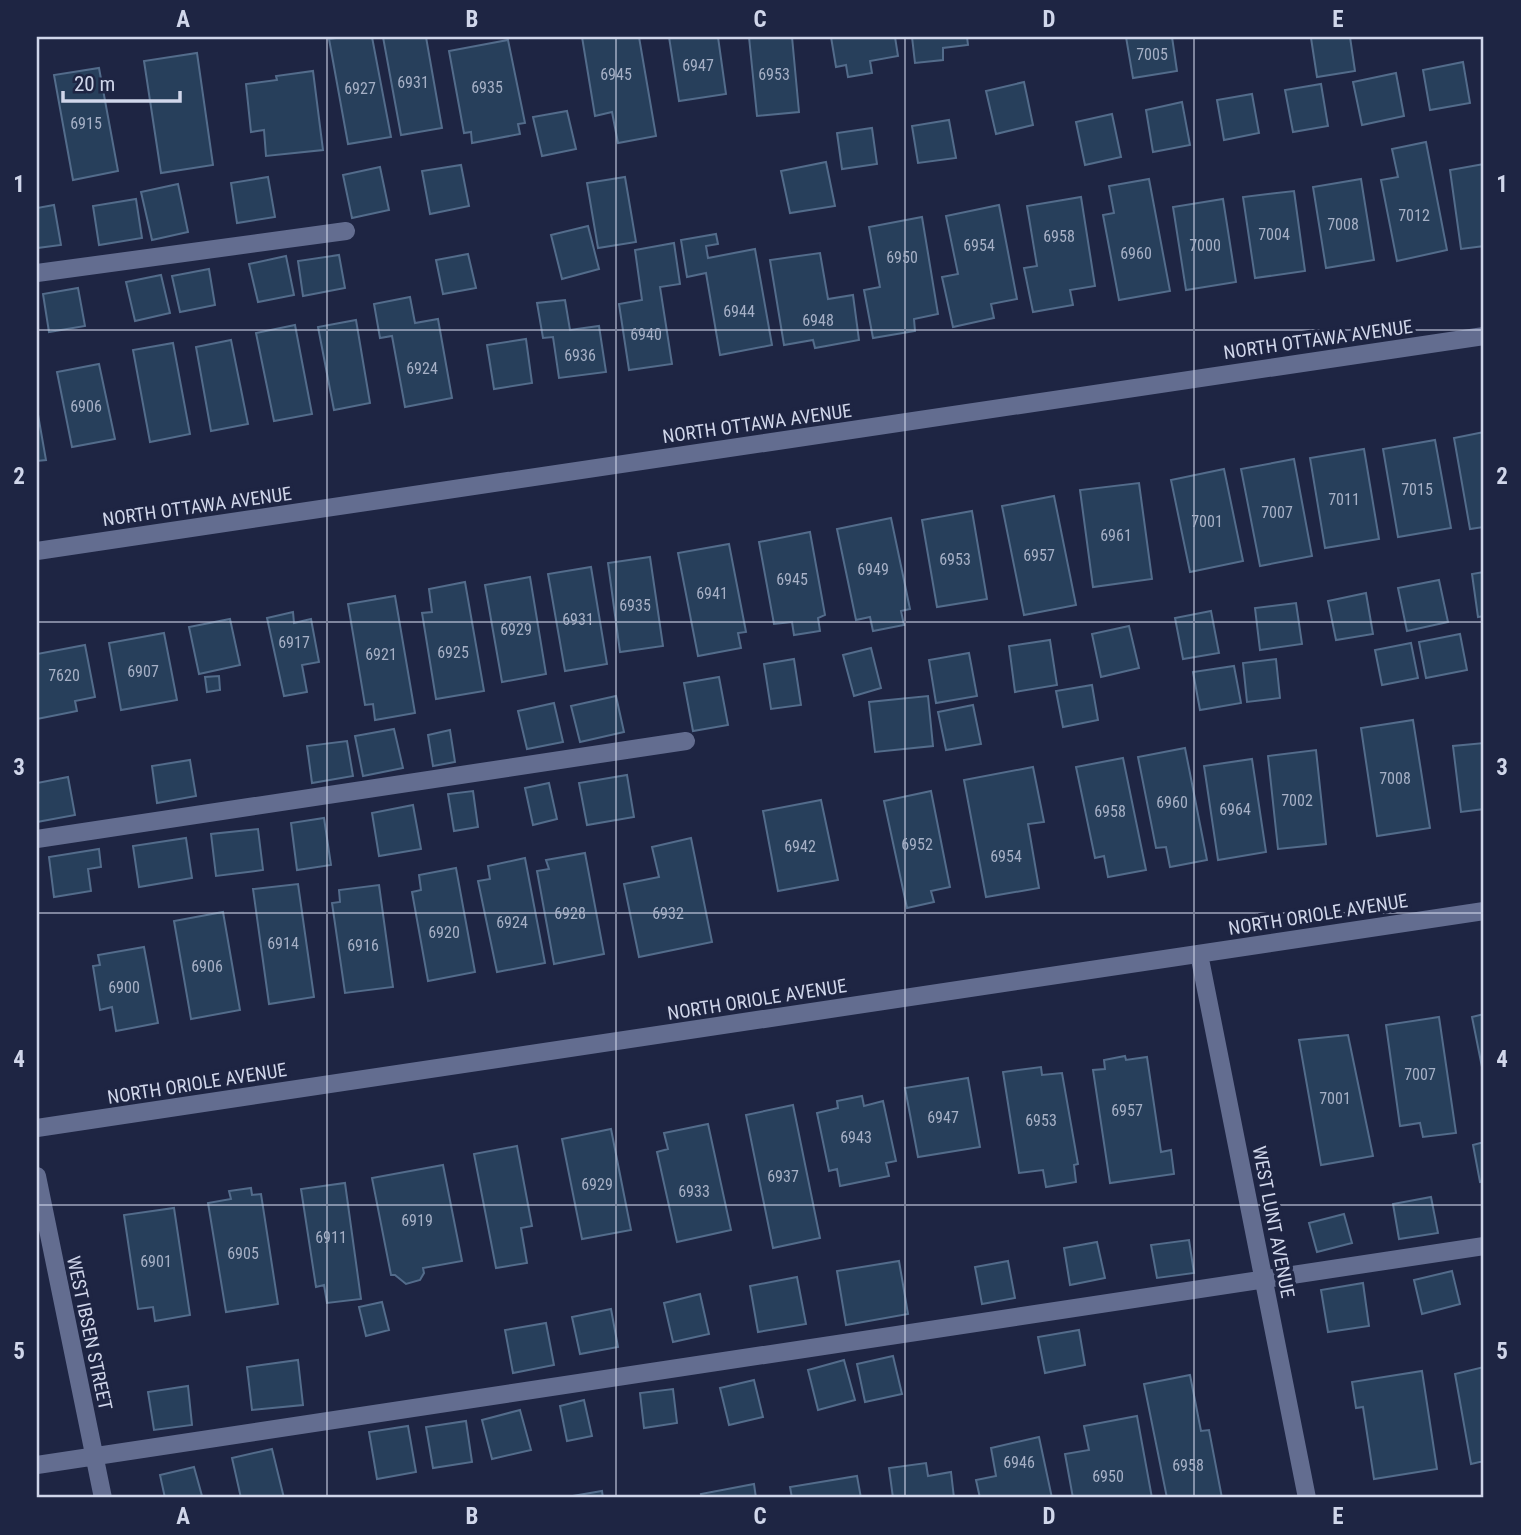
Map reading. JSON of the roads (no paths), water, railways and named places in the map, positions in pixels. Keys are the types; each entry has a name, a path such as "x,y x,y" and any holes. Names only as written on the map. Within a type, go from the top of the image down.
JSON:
{"street":[{"path":"37,273 346,231"},
{"name":"NORTH OTTAWA AVENUE","path":"37,551 1484,336"},
{"path":"37,839 686,741"},
{"name":"NORTH ORIOLE AVENUE","path":"37,1128 1484,911"},
{"name":"WEST LUNT AVENUE","path":"1199,954 1307,1498"},
{"name":"WEST IBSEN STREET","path":"37,1176 103,1498"},
{"path":"37,1465 1484,1246"}]}
